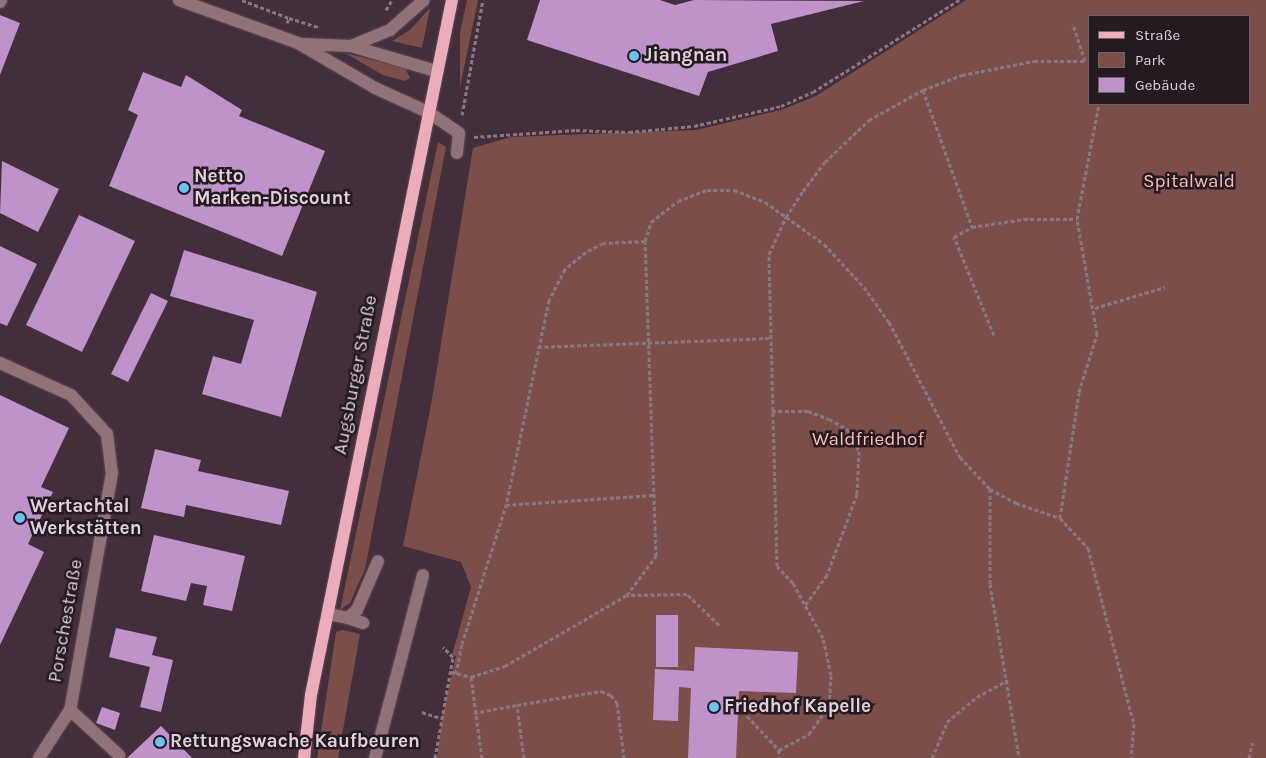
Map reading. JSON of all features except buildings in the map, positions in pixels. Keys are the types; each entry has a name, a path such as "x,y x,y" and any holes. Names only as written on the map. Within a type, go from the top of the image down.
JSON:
{"main road":[{"name":"Augsburger Straße","path":"304,758 312,695 436,71 452,0"}],"street":[{"path":"179,0 298,43 375,88 428,112 459,133 457,153"},
{"path":"351,46 390,30 424,0"},
{"path":"298,43 351,46 436,71"},
{"name":"Porschestraße","path":"0,363 71,395 107,434 112,473 70,710 39,758"},
{"path":"348,618 357,610 378,561"},
{"path":"375,758 423,575"},
{"path":"328,614 363,623"},
{"path":"70,710 119,755"}],"path":[{"path":"242,0 289,18 327,29"},
{"path":"382,16 392,0"},
{"path":"483,0 459,133 479,138 576,130 630,132 694,126 745,116 813,92 959,0"},
{"path":"279,36 289,18"},
{"path":"1073,24 1085,61"},
{"path":"778,750 809,734 829,705 831,675 823,638 794,583 777,566 770,338 770,254 786,217 825,162 844,143 870,120 923,90 992,67 1034,61 1088,62"},
{"path":"923,90 972,227"},
{"path":"1060,518 1079,392 1097,334 1095,308 1077,218 1099,105"},
{"path":"451,672 471,677 505,666 627,595 656,556 645,241 651,222 678,201 708,190 734,190 765,202 824,244 864,287 889,322 960,457 990,489 1016,503 1060,518 1088,548 1134,724 1131,758"},
{"path":"994,334 954,237 972,227 1024,219 1077,218"},
{"path":"456,674 462,644 506,505 549,300 565,269 603,243 645,241"},
{"path":"1095,308 1165,287"},
{"path":"538,347 648,345 770,338"},
{"path":"772,411 808,411 829,419 847,429 859,451 856,494 827,575 805,605"},
{"path":"990,489 990,584 1008,680 1019,758"},
{"path":"506,505 654,495"},
{"path":"627,595 687,594 719,625"},
{"path":"435,758 440,718 453,657 443,647"},
{"path":"471,677 474,713 482,758"},
{"path":"932,758 947,722 977,697 1008,680"},
{"path":"474,713 601,691 611,695 617,703 624,758"},
{"path":"517,706 524,758"},
{"path":"422,712 440,718"},
{"path":"747,716 778,750 779,758"},
{"path":"1249,758 1253,742"}],"green space":[{"path":"467,0 478,0 460,87 460,33"},
{"name":"Waldfriedhof","path":"966,0 1266,0 1266,758 437,758 442,718 456,656 452,655 471,587 461,562 403,546 431,405 473,148 511,137 696,130 781,110 816,96"},
{"path":"430,8 422,48 392,41 410,30"},
{"path":"345,53 405,68 410,78 405,81 383,75"},
{"path":"438,142 446,147 365,569 350,603 340,610"},
{"path":"343,630 360,634 338,758 317,758 336,632"}],"place":[{"name":"Jiangnan","path":"634,56"},
{"name":"Netto Marken-Discount","path":"184,188"},
{"name":"Wertachtal Werkstätten","path":"20,518"},
{"name":"Friedhof Kapelle","path":"714,707"},
{"name":"Rettungswache Kaufbeuren","path":"160,742"}],"park label":[{"name":"Spitalwald","path":"1189,182"}]}
